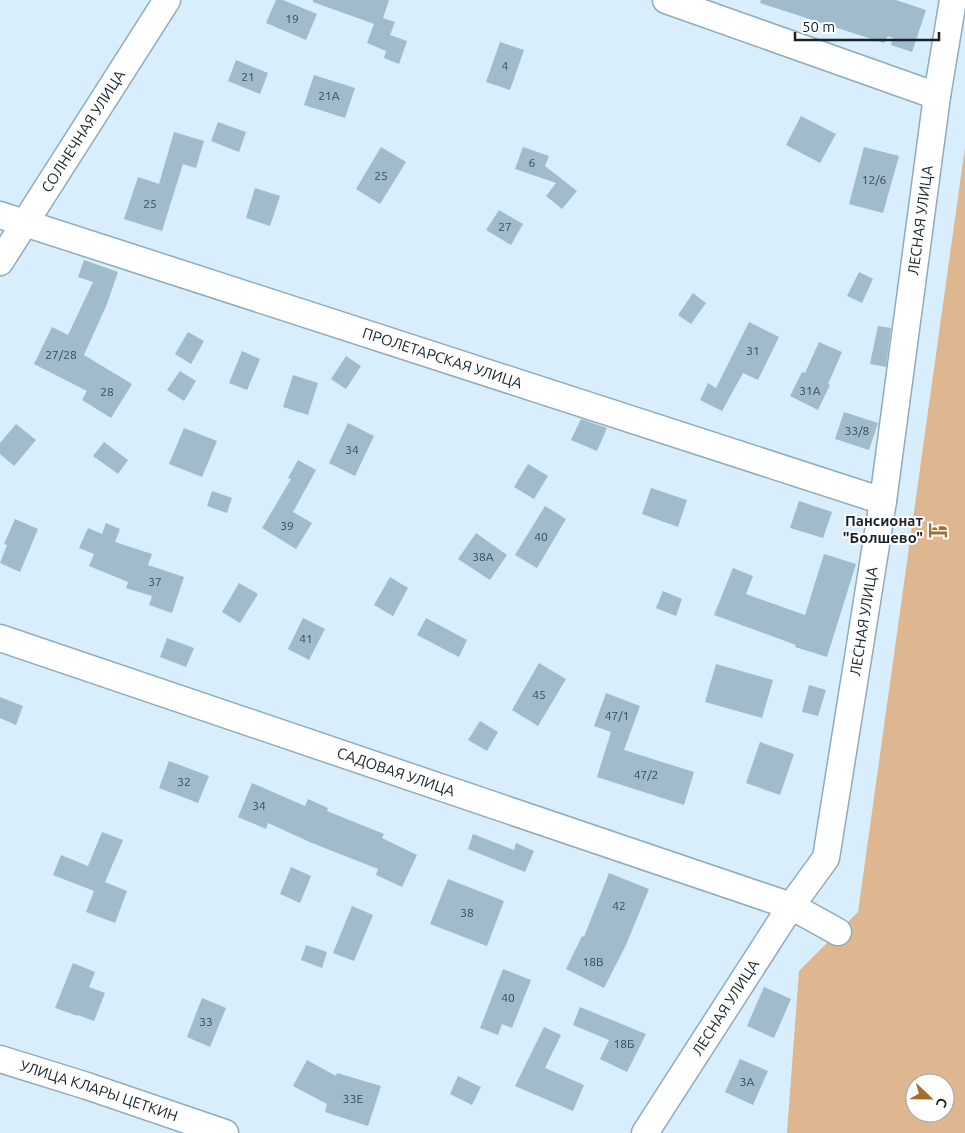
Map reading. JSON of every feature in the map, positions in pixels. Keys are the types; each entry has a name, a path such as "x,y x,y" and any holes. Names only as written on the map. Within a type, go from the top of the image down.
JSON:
{"street":[{"name":"СОЛНЕЧНАЯ УЛИЦА","path":"0,262 167,0"},
{"path":"666,0 937,96"},
{"name":"ЛЕСНАЯ УЛИЦА","path":"645,1133 791,906 826,858 883,501 950,1"},
{"name":"ПРОЛЕТАРСКАЯ УЛИЦА","path":"0,215 883,501"},
{"name":"САДОВАЯ УЛИЦА","path":"0,638 791,906 838,932"},
{"name":"УЛИЦА КЛАРЫ ЦЕТКИН","path":"0,1058 225,1133"}],"shaded area":[{"name":"Пансионат \"Болшево\"","path":"965,147 965,1133 787,1133 799,971 858,912"}],"building":[{"path":"276,0 283,0 317,14 306,40 266,23"},
{"path":"313,0 389,0 383,18 395,22 390,35 407,41 399,64 384,58 386,51 367,43 374,24 313,2"},
{"path":"761,0 896,0 926,10 912,52 891,45 893,38 888,36 884,43 760,3"},
{"path":"500,42 524,50 510,90 486,82"},
{"path":"236,60 268,73 260,94 228,81"},
{"path":"314,75 355,88 345,118 304,105"},
{"path":"801,116 836,134 820,163 786,145"},
{"path":"218,122 246,132 239,152 211,141"},
{"path":"174,132 204,141 196,168 183,164 162,231 124,219 138,177 159,184"},
{"path":"381,147 406,162 380,204 356,189"},
{"path":"523,147 549,156 545,166 577,191 562,209 546,196 556,183 515,169"},
{"path":"864,147 899,156 883,213 849,204"},
{"path":"255,188 280,196 270,226 246,218"},
{"path":"499,210 523,224 511,245 486,230"},
{"path":"84,260 118,272 107,304 84,355 132,384 111,418 82,400 87,391 34,364 52,327 68,335 93,282 78,277"},
{"path":"859,272 873,279 862,303 847,296"},
{"path":"693,293 706,303 691,324 678,315"},
{"path":"749,322 779,337 758,380 743,373 722,411 700,400 708,383 716,388"},
{"path":"878,326 891,328 886,367 870,364"},
{"path":"188,332 204,341 191,364 175,354"},
{"path":"819,342 842,352 828,384 830,385 818,410 790,396 802,372 805,373"},
{"path":"242,351 260,359 247,390 229,383"},
{"path":"346,356 361,366 346,389 331,379"},
{"path":"180,371 196,381 184,401 167,390"},
{"path":"293,375 318,383 308,415 283,407"},
{"path":"844,412 878,423 869,450 835,439"},
{"path":"581,419 607,428 597,451 571,440"},
{"path":"348,423 374,436 355,476 329,463"},
{"path":"16,424 36,440 14,466 0,454 0,443"},
{"path":"184,428 217,441 202,477 169,464"},
{"path":"104,442 128,460 118,474 93,456"},
{"path":"298,460 316,470 293,512 312,523 296,549 262,528 291,479 288,478"},
{"path":"528,464 548,476 534,499 514,487"},
{"path":"651,488 687,500 678,527 642,514"},
{"path":"212,491 232,498 227,513 207,506"},
{"path":"799,501 832,512 823,538 790,528"},
{"path":"545,506 566,519 537,568 515,555"},
{"path":"15,519 38,529 20,572 0,563 7,545 4,544"},
{"path":"106,523 120,529 115,542 152,554 148,565 184,577 172,613 149,605 152,596 126,588 128,582 89,566 94,554 79,548 88,528 102,534"},
{"path":"476,533 507,555 490,580 458,559"},
{"path":"824,554 856,564 827,657 795,647 796,645 714,615 733,568 753,576 746,594 805,615"},
{"path":"390,577 408,588 393,616 374,605"},
{"path":"239,583 258,594 240,623 222,612"},
{"path":"663,591 682,599 676,616 656,608"},
{"path":"303,618 325,629 309,660 288,649"},
{"path":"426,618 467,640 459,657 417,635"},
{"path":"167,638 194,648 186,667 160,657"},
{"path":"539,663 566,679 538,726 512,710"},
{"path":"716,664 773,680 762,718 705,702"},
{"path":"809,685 826,690 818,716 802,712"},
{"path":"606,693 640,706 624,750 694,772 684,805 597,777 611,732 594,726"},
{"path":"0,697 23,706 16,725 0,718"},
{"path":"480,721 498,732 487,751 468,740"},
{"path":"760,742 794,754 780,795 746,783"},
{"path":"169,761 209,776 198,803 159,788"},
{"path":"252,783 305,806 308,799 328,808 327,811 384,834 382,838 417,855 402,887 376,875 378,869 268,823 266,829 238,817"},
{"path":"102,832 123,840 105,882 127,891 115,923 86,912 94,891 53,875 61,855 88,866"},
{"path":"473,834 514,850 516,843 534,851 525,872 468,849"},
{"path":"291,867 311,876 300,903 280,894"},
{"path":"609,873 649,889 626,945 604,988 566,969 582,936 584,937"},
{"path":"448,879 504,901 487,946 430,924"},
{"path":"352,906 373,915 354,961 333,953"},
{"path":"306,945 327,952 322,968 301,960"},
{"path":"73,963 95,972 89,987 105,993 94,1021 55,1008"},
{"path":"503,969 531,980 512,1028 502,1024 498,1035 480,1028"},
{"path":"764,987 791,999 774,1038 747,1026"},
{"path":"202,998 226,1008 210,1047 187,1037"},
{"path":"580,1007 646,1034 627,1072 600,1059 609,1040 573,1025"},
{"path":"544,1027 561,1035 545,1068 584,1085 573,1111 515,1086"},
{"path":"740,1059 768,1071 753,1105 725,1092"},
{"path":"307,1060 336,1076 337,1073 381,1086 368,1126 325,1112 327,1104 293,1086"},
{"path":"458,1076 481,1087 472,1105 450,1094"}],"place":[{"name":"Пансионат \"Болшево\"","path":"938,530"}]}
